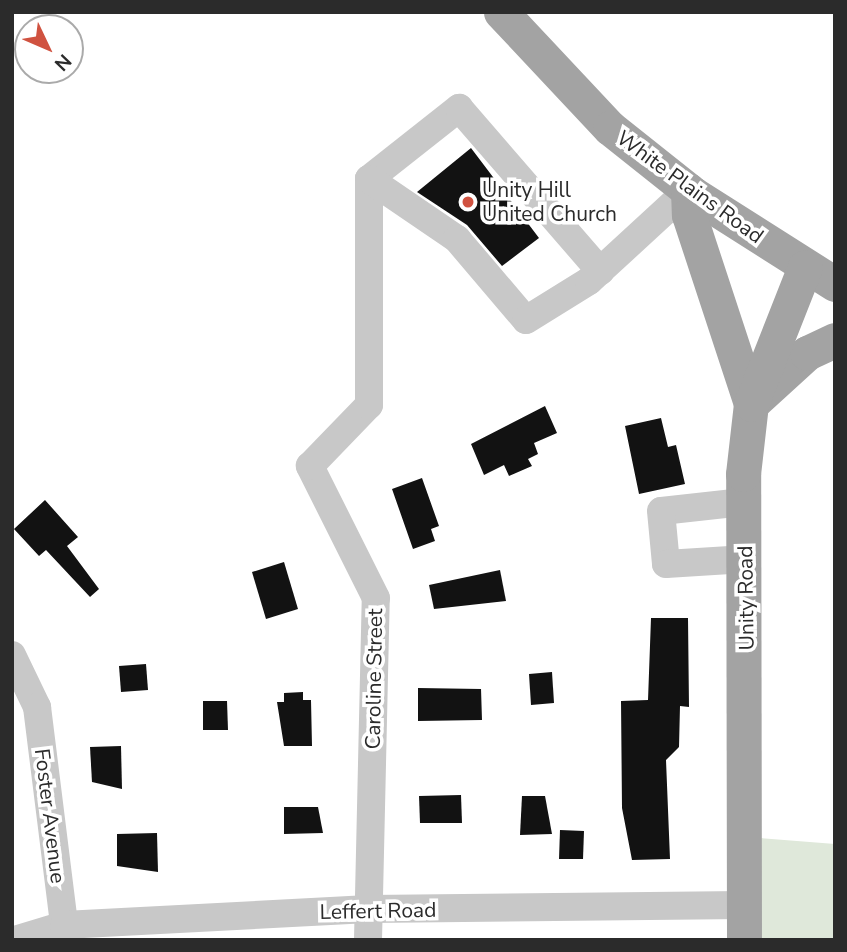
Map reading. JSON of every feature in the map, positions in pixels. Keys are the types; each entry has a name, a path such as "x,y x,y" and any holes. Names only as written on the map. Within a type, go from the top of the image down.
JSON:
{"main road":[{"name":"White Plains Road","path":"501,12 610,128 688,190 820,276"},
{"path":"688,190 689,215 751,404 807,353 835,340"},
{"name":"Unity Road","path":"744,940 746,559 743,502 751,404 820,276"}],"street":[{"path":"600,271 459,108 369,179 457,239 526,320 600,271 688,190"},
{"name":"Caroline Street","path":"369,179 369,405 310,466 376,598 369,909"},
{"path":"743,502 661,511 666,564 746,559"},
{"name":"Foster Avenue","path":"12,655 37,707 64,925"},
{"name":"Leffert Road","path":"15,940 64,925 369,909 743,905"},
{"path":"368,940 369,909"}],"shaded area":[{"path":"760,838 835,844 835,940 753,940"}],"building":[{"name":"Unity Hill United Church","path":"471,148 539,238 502,266 467,225 417,192"},
{"path":"545,406 557,433 534,443 538,454 528,459 532,466 509,476 504,465 484,475 471,444"},
{"path":"661,418 668,447 676,445 685,484 639,494 625,426"},
{"path":"422,478 439,526 431,529 435,541 413,549 392,489"},
{"path":"45,500 78,537 67,546 99,589 90,597 46,550 39,556 14,529"},
{"path":"284,562 298,609 266,619 252,572"},
{"path":"500,570 506,601 434,609 429,585"},
{"path":"651,618 688,618 689,707 680,706 679,747 666,760 670,859 632,860 622,808 621,701 648,700"},
{"path":"146,664 148,690 121,692 119,666"},
{"path":"552,672 554,703 531,705 529,674"},
{"path":"418,688 481,689 482,720 418,721"},
{"path":"303,692 303,700 311,700 312,746 284,746 277,702 284,702 284,693"},
{"path":"203,701 227,701 228,730 203,730"},
{"path":"121,746 122,789 92,782 90,747"},
{"path":"461,795 462,823 420,823 419,796"},
{"path":"522,796 545,796 552,834 520,835"},
{"path":"284,807 318,807 323,833 284,834"},
{"path":"560,830 584,831 583,859 559,859"},
{"path":"157,833 158,872 117,866 117,834"}],"place":[{"name":"Unity Hill United Church","path":"468,202"}]}
